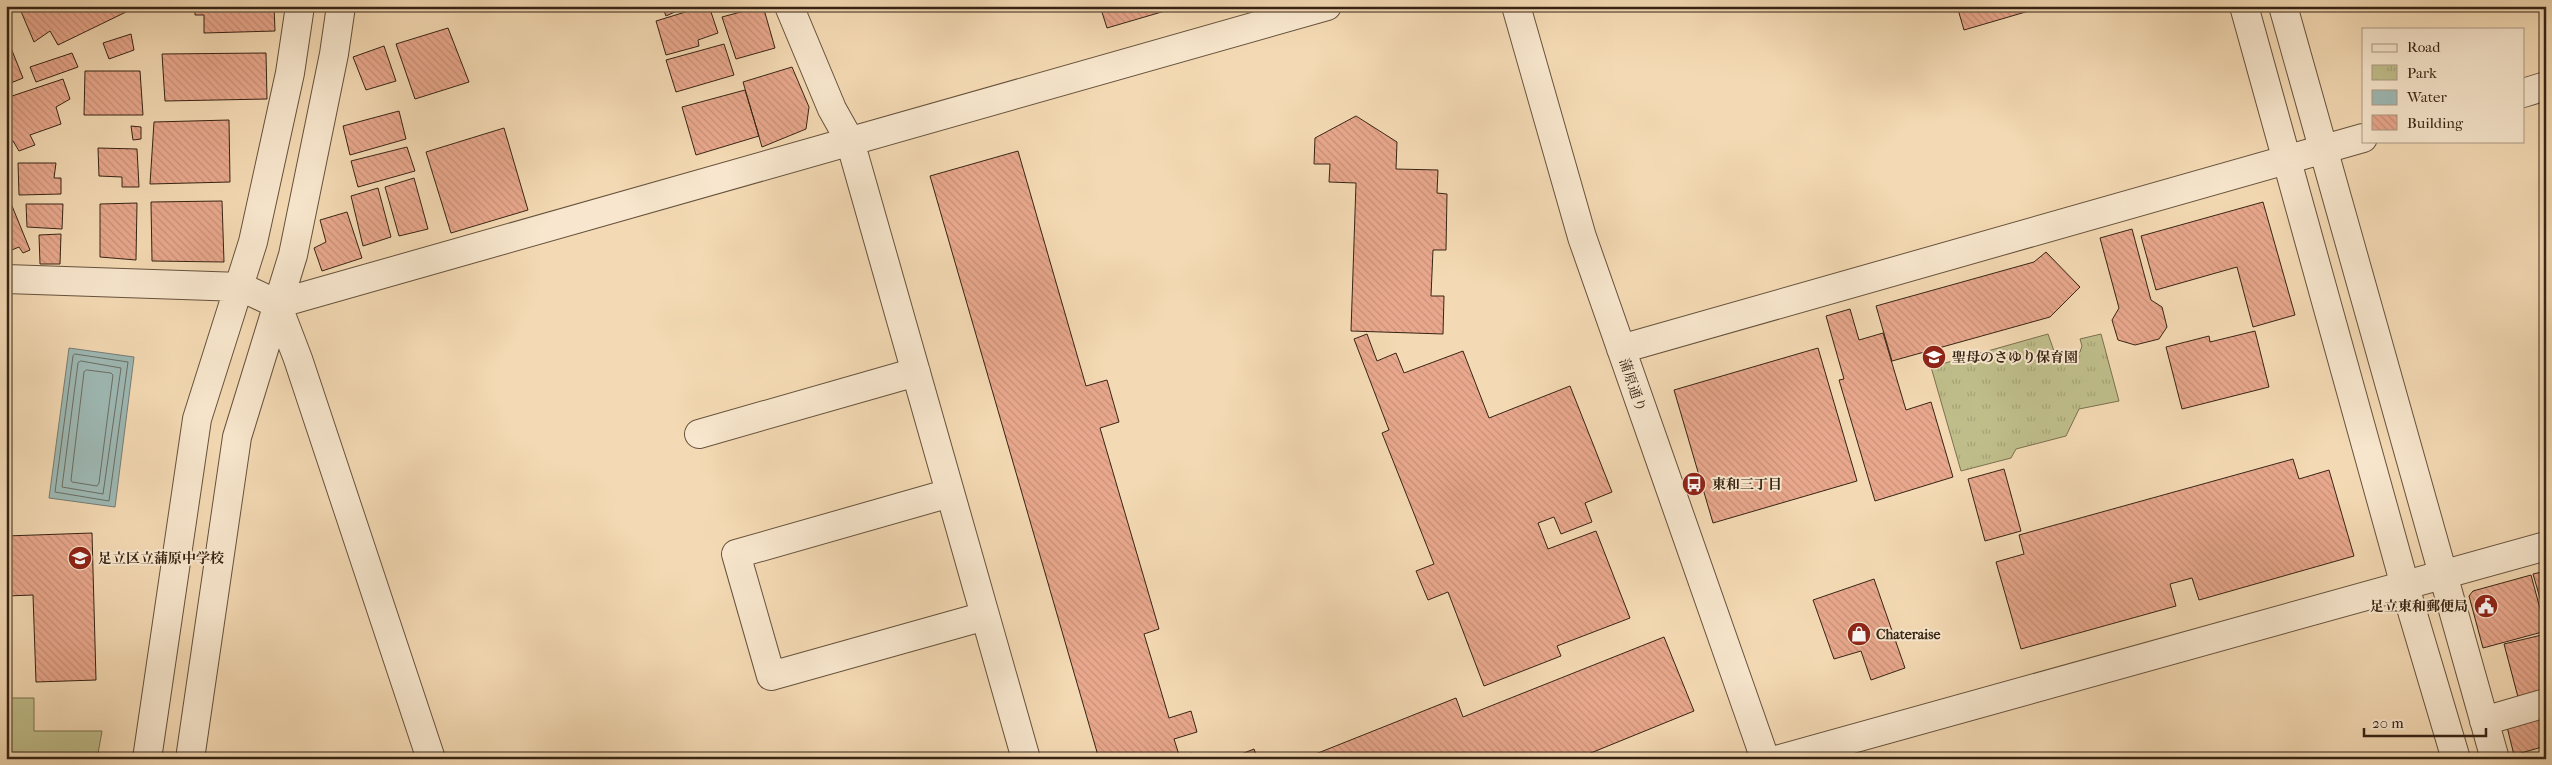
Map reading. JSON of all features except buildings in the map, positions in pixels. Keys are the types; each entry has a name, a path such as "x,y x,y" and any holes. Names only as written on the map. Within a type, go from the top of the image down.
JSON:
{"street":[{"path":"148,759 197,419 241,288 254,242 290,73 300,6"},
{"path":"190,759 237,437 293,255 334,54 341,6"},
{"path":"789,6 832,109 850,140 985,616 1023,758"},
{"path":"6,279 241,288 277,304 1327,6"},
{"name":"蒲原通り","path":"1516,6 1582,237 1765,759"},
{"path":"2244,6 2405,585 2456,759"},
{"path":"2283,6 2495,759"},
{"path":"2524,93 2546,86"},
{"path":"1621,349 2362,138"},
{"path":"277,304 298,359 431,759"},
{"path":"699,434 916,372"},
{"path":"950,493 736,554 738,563 771,676 985,616"},
{"path":"1780,759 2546,546"},
{"path":"2484,721 2546,703"}],"green space":[{"path":"2048,334 2054,351 2063,357 2080,352 2082,346 2080,339 2101,334 2119,401 2079,409 2066,436 2016,449 2011,458 1961,471 1931,367"},
{"path":"6,673 7,698 34,698 34,731 102,731 97,759 6,759"}],"water":[{"path":"69,348 134,357 115,507 49,498"}],"place":[{"name":"聖母のさゆり保育園","path":"1934,357"},
{"name":"東和三丁目","path":"1694,484"},
{"name":"足立区立蒲原中学校","path":"80,558"},
{"name":"足立東和郵便局","path":"2486,606"},
{"name":"Chateraise","path":"1859,634"}]}
